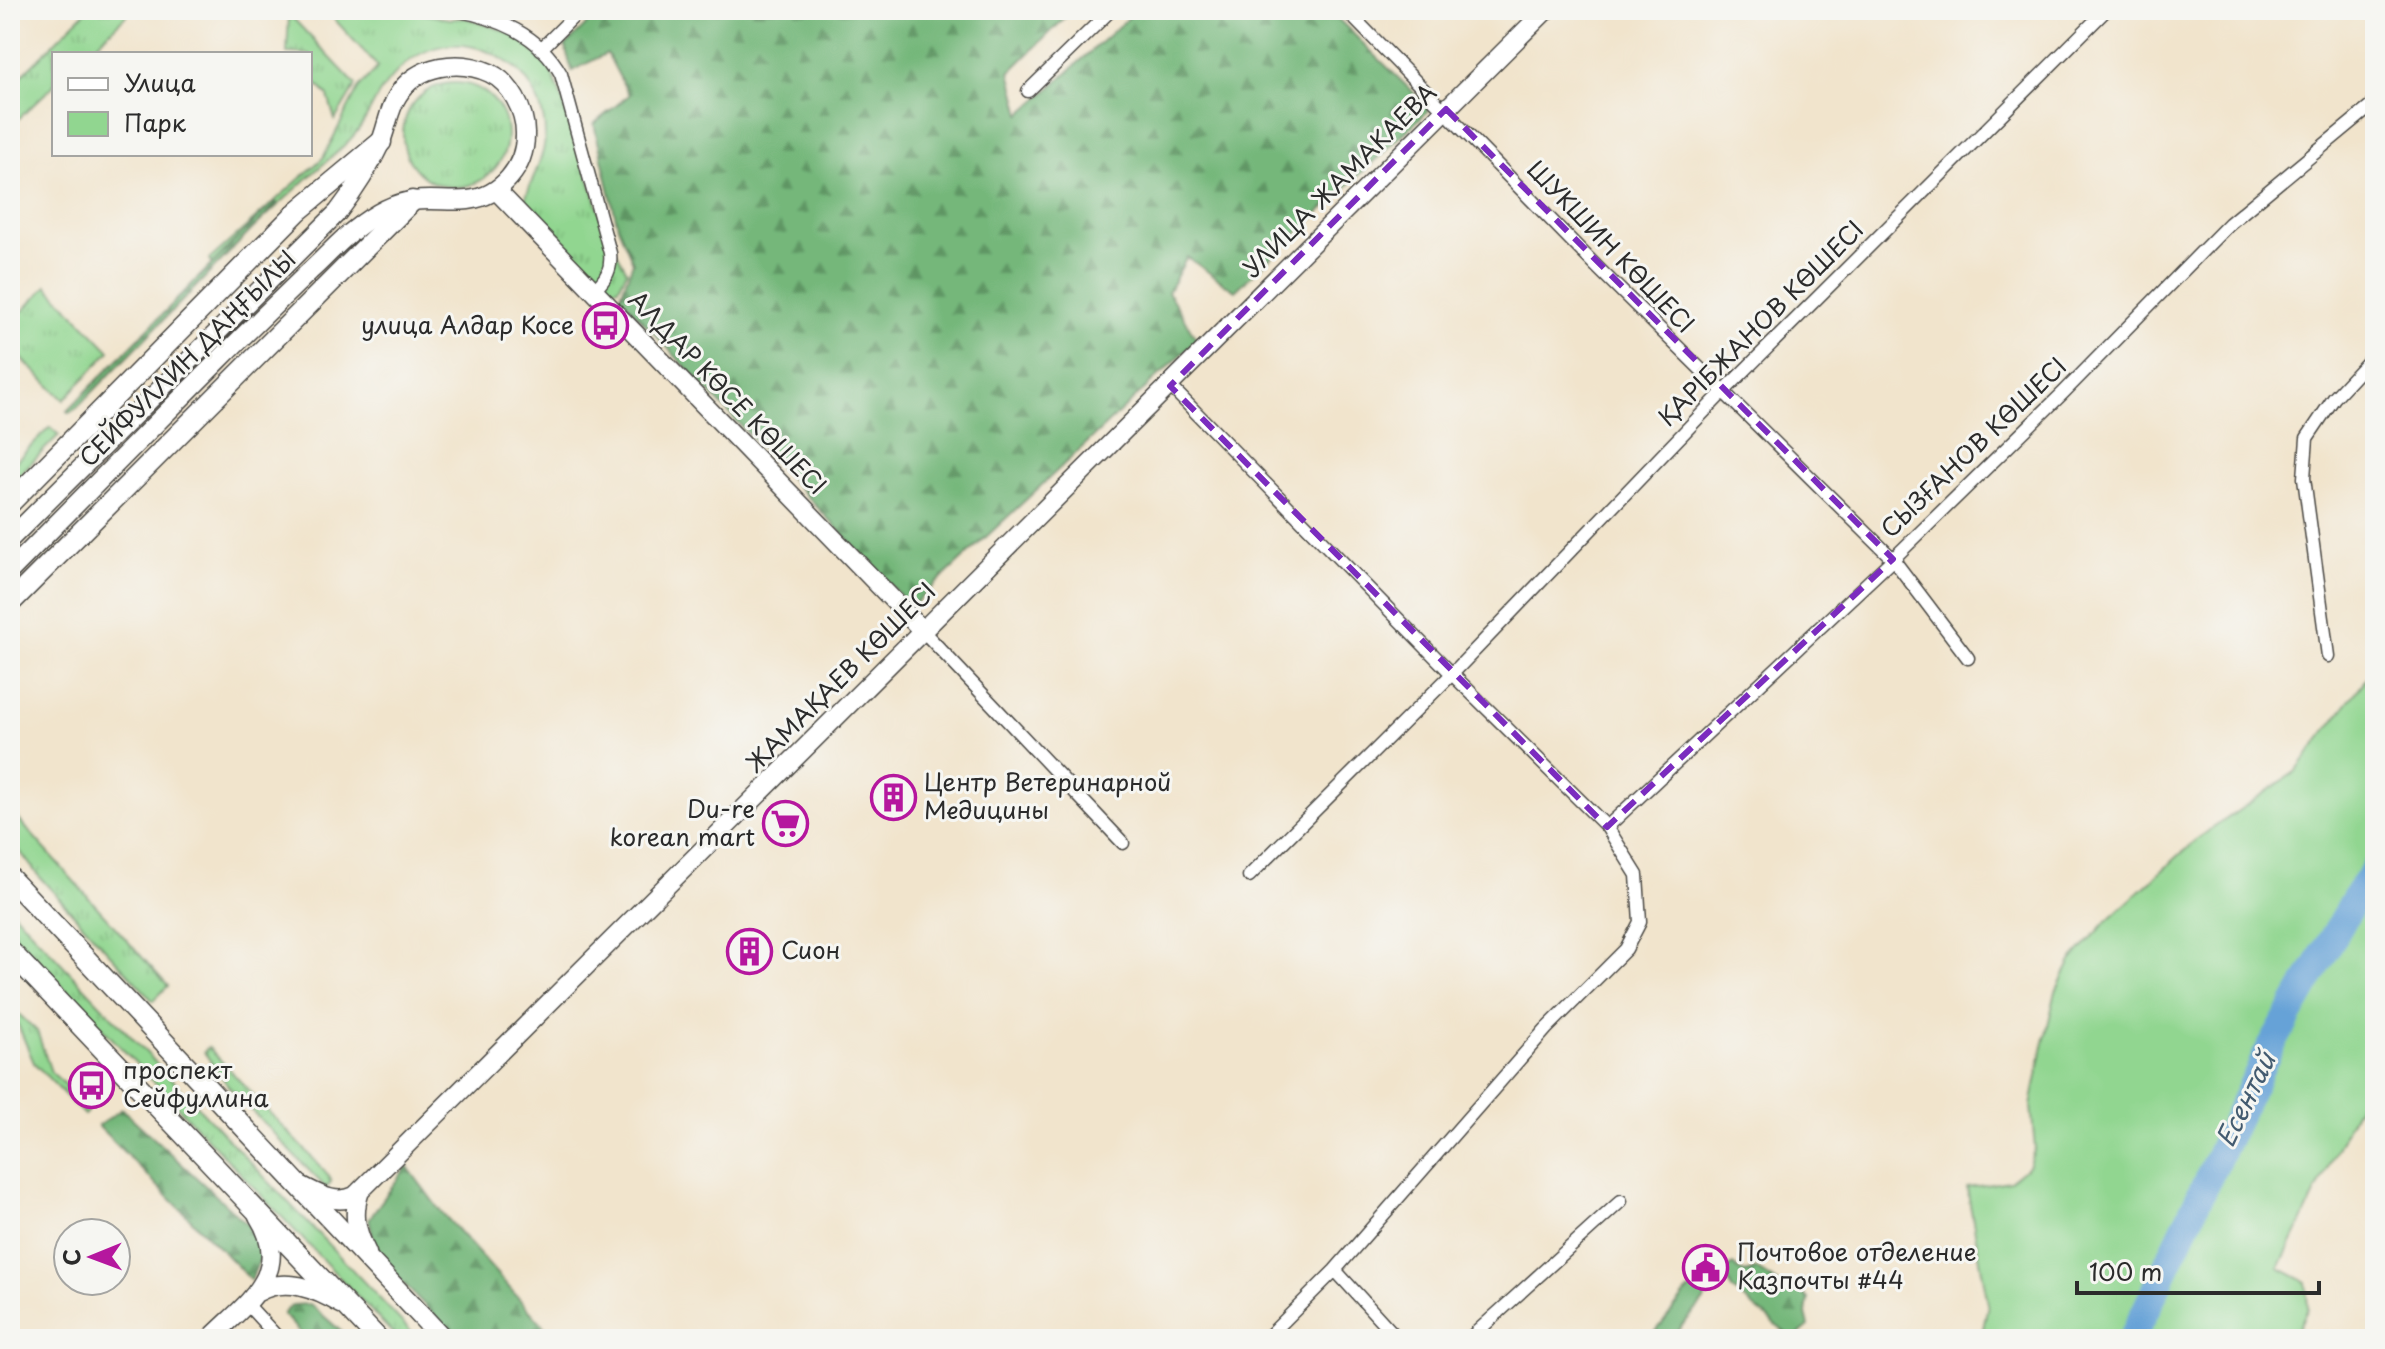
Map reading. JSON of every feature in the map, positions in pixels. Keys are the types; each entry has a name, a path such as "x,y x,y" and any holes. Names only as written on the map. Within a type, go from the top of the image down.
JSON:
{"main road":[{"path":"10,503 298,211 381,142"},
{"path":"10,603 412,201"},
{"path":"10,861 75,947"},
{"path":"10,878 443,1339"},
{"path":"10,951 378,1339"},
{"path":"10,967 45,988"}],"street":[{"path":"455,10 482,15 514,27 552,58 561,74 609,244 612,266 595,290"},
{"path":"541,49 580,10"},
{"path":"1028,91 1111,10"},
{"name":"ШУКШИН КӨШЕСІ","path":"1346,10 1722,393 1893,559 1968,658"},
{"name":"УЛИЦА ЖАМАКАЕВА","path":"1170,386 1546,10"},
{"name":"ҚАРІБЖАНОВ КӨШЕСІ","path":"1249,876 1452,674 1722,393 2106,10"},
{"name":"СЕЙФУЛЛИН ДАҢҒЫЛЫ","path":"10,539 338,212 361,182 381,142 398,94 411,81 423,73 446,66 475,67 496,76 514,97 524,120 524,147 515,171 496,190"},
{"name":"СЫЗҒАНОВ КӨШЕСІ","path":"1607,827 1893,559 2063,393 2230,223 2375,103"},
{"path":"412,201 472,200 496,190"},
{"name":"АЛДАР КӨСЕ КӨШЕСІ","path":"496,190 923,631"},
{"name":"СЕЙФУЛЛИН ДАҢҒЫЛЫ","path":"10,571 254,325 355,229 389,208 412,201"},
{"path":"2328,656 2304,478 2307,438 2334,398 2375,354"},
{"path":"1170,386 1452,674 1607,827 1637,875 1640,922 1626,949 1538,1038 1335,1270 1266,1339"},
{"name":"ЖАМАҚАЕВ КӨШЕСІ","path":"360,1191 1170,386"},
{"path":"923,631 1123,843"},
{"path":"295,1182 334,1200 346,1200 360,1191"},
{"path":"360,1191 355,1221 358,1235 374,1266"},
{"path":"1469,1339 1621,1201"},
{"path":"210,1339 252,1297 269,1274 271,1252 263,1224 252,1206"},
{"path":"1335,1270 1398,1339"},
{"path":"252,1297 273,1285 295,1285 330,1297 349,1308"},
{"path":"252,1297 279,1339"}],"highlighted area":[{"path":"1446,109 1893,559 1607,827 1170,386"}],"green space":[{"path":"87,10 132,10 88,52 52,52 52,87 10,127 10,87"},
{"path":"326,10 403,10 450,19 466,18 520,36 551,71 573,126 607,235 627,271 619,287 604,291 524,202 545,140 540,106 530,85 515,68 497,56 462,45 429,50 398,71 380,92 350,140 212,266 210,259 323,158 358,89 378,67"},
{"path":"601,10 1073,10 1010,72 1021,114 1137,10 1329,10 1430,109 1235,291 1187,257 1168,292 1197,340 911,607 620,297 633,262 618,227 594,124 629,95 607,53 572,71 565,46"},
{"path":"289,14 356,85 335,120 328,96 312,79 312,52 287,52"},
{"path":"455,83 475,87 492,98 503,115 507,135 503,155 492,172 475,183 455,187 435,183 418,172 407,155 403,135 407,115 418,98 435,87"},
{"path":"273,202 277,203 275,206 69,413 67,411"},
{"path":"47,286 110,351 64,400 10,347 10,324"},
{"path":"50,427 59,435 10,484 10,467"},
{"path":"2375,667 2375,1086 2367,1087 2279,1268 2306,1282 2308,1308 2293,1339 1981,1339 1988,1304 1967,1188 2009,1181 2028,1166 2035,1148 2031,1106 2042,1051 2056,991 2071,961 2107,921 2197,839 2295,772"},
{"path":"10,810 168,986 153,1001 37,874 10,838"},
{"path":"10,909 418,1339 398,1339 10,931"},
{"path":"10,1006 37,1031 51,1072 91,1108 84,1115 34,1063"},
{"path":"208,1047 325,1171 331,1182 326,1188 229,1087 204,1052"},
{"path":"122,1109 248,1225 261,1256 251,1280 98,1126"},
{"path":"407,1166 438,1208 555,1339 458,1339 377,1257 369,1219"},
{"path":"1733,1265 1743,1272 1756,1269 1781,1285 1798,1289 1808,1299 1806,1314 1809,1326 1793,1339 1732,1289 1724,1271"},
{"path":"1704,1287 1704,1301 1670,1339 1650,1339 1688,1291"},
{"path":"310,1304 350,1339 306,1339 283,1314 292,1305"}],"waterway":[{"name":"Есентай","path":"2132,1339 2268,1052 2375,868"}],"place":[{"name":"улица Алдар Косе","path":"605,326"},
{"name":"Центр Ветеринарной Медицины","path":"893,797"},
{"name":"Du-re korean mart","path":"786,824"},
{"name":"Сион","path":"750,951"},
{"name":"проспект Сейфуллина","path":"92,1085"},
{"name":"Почтовое отделение Казпочты #44","path":"1706,1267"}]}
